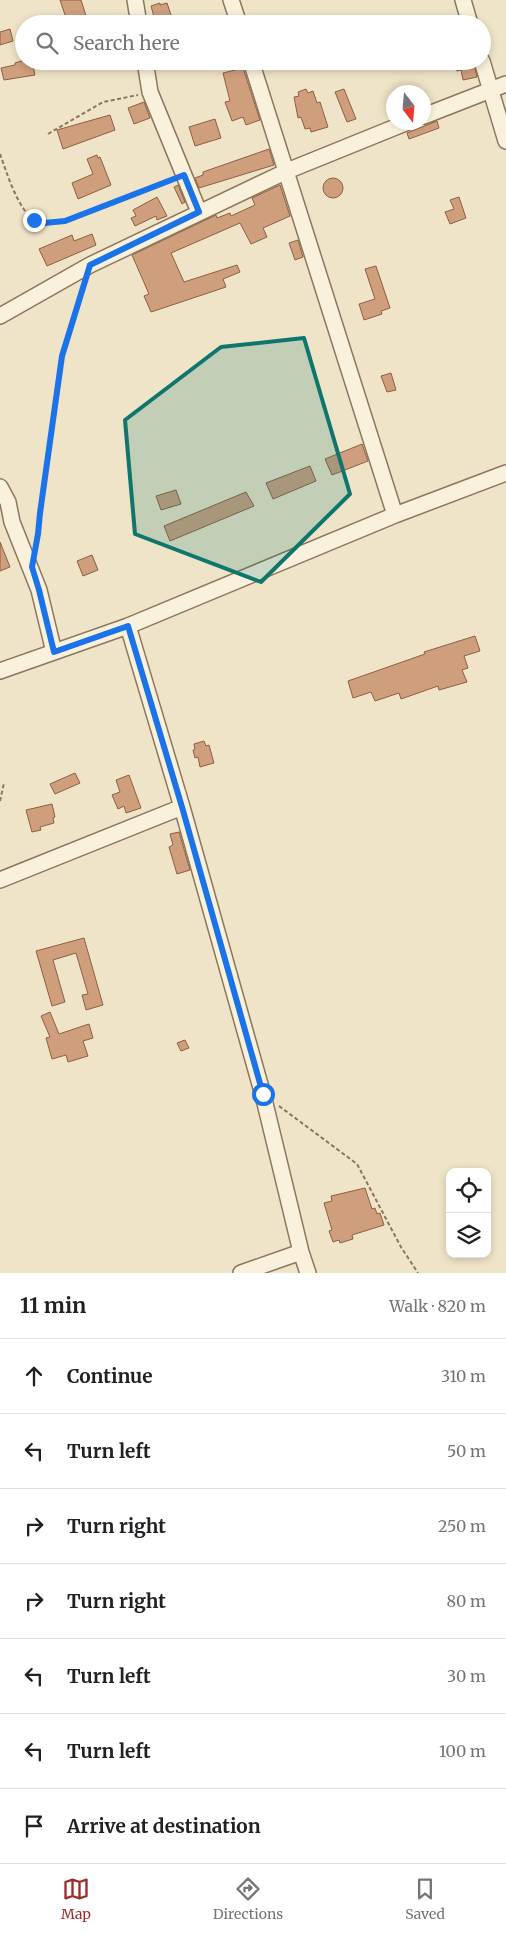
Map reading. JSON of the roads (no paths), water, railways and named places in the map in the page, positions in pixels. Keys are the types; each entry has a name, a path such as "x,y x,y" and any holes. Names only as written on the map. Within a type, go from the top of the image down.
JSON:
{"street":[{"path":"136,0 138,15"},
{"path":"231,0 236,15"},
{"path":"463,0 467,15"},
{"path":"146,70 150,92 199,212"},
{"path":"254,70 395,515"},
{"path":"485,70 506,141"},
{"path":"431,113 506,84"},
{"path":"0,316 90,265 199,212 287,171 388,130"},
{"path":"0,671 128,626 395,515 506,473"},
{"path":"0,487 8,502 12,522 39,590 54,652"},
{"path":"128,626 182,807 263,1094 301,1252 308,1273"},
{"path":"0,880 182,807"},
{"path":"241,1273 301,1252"}]}
